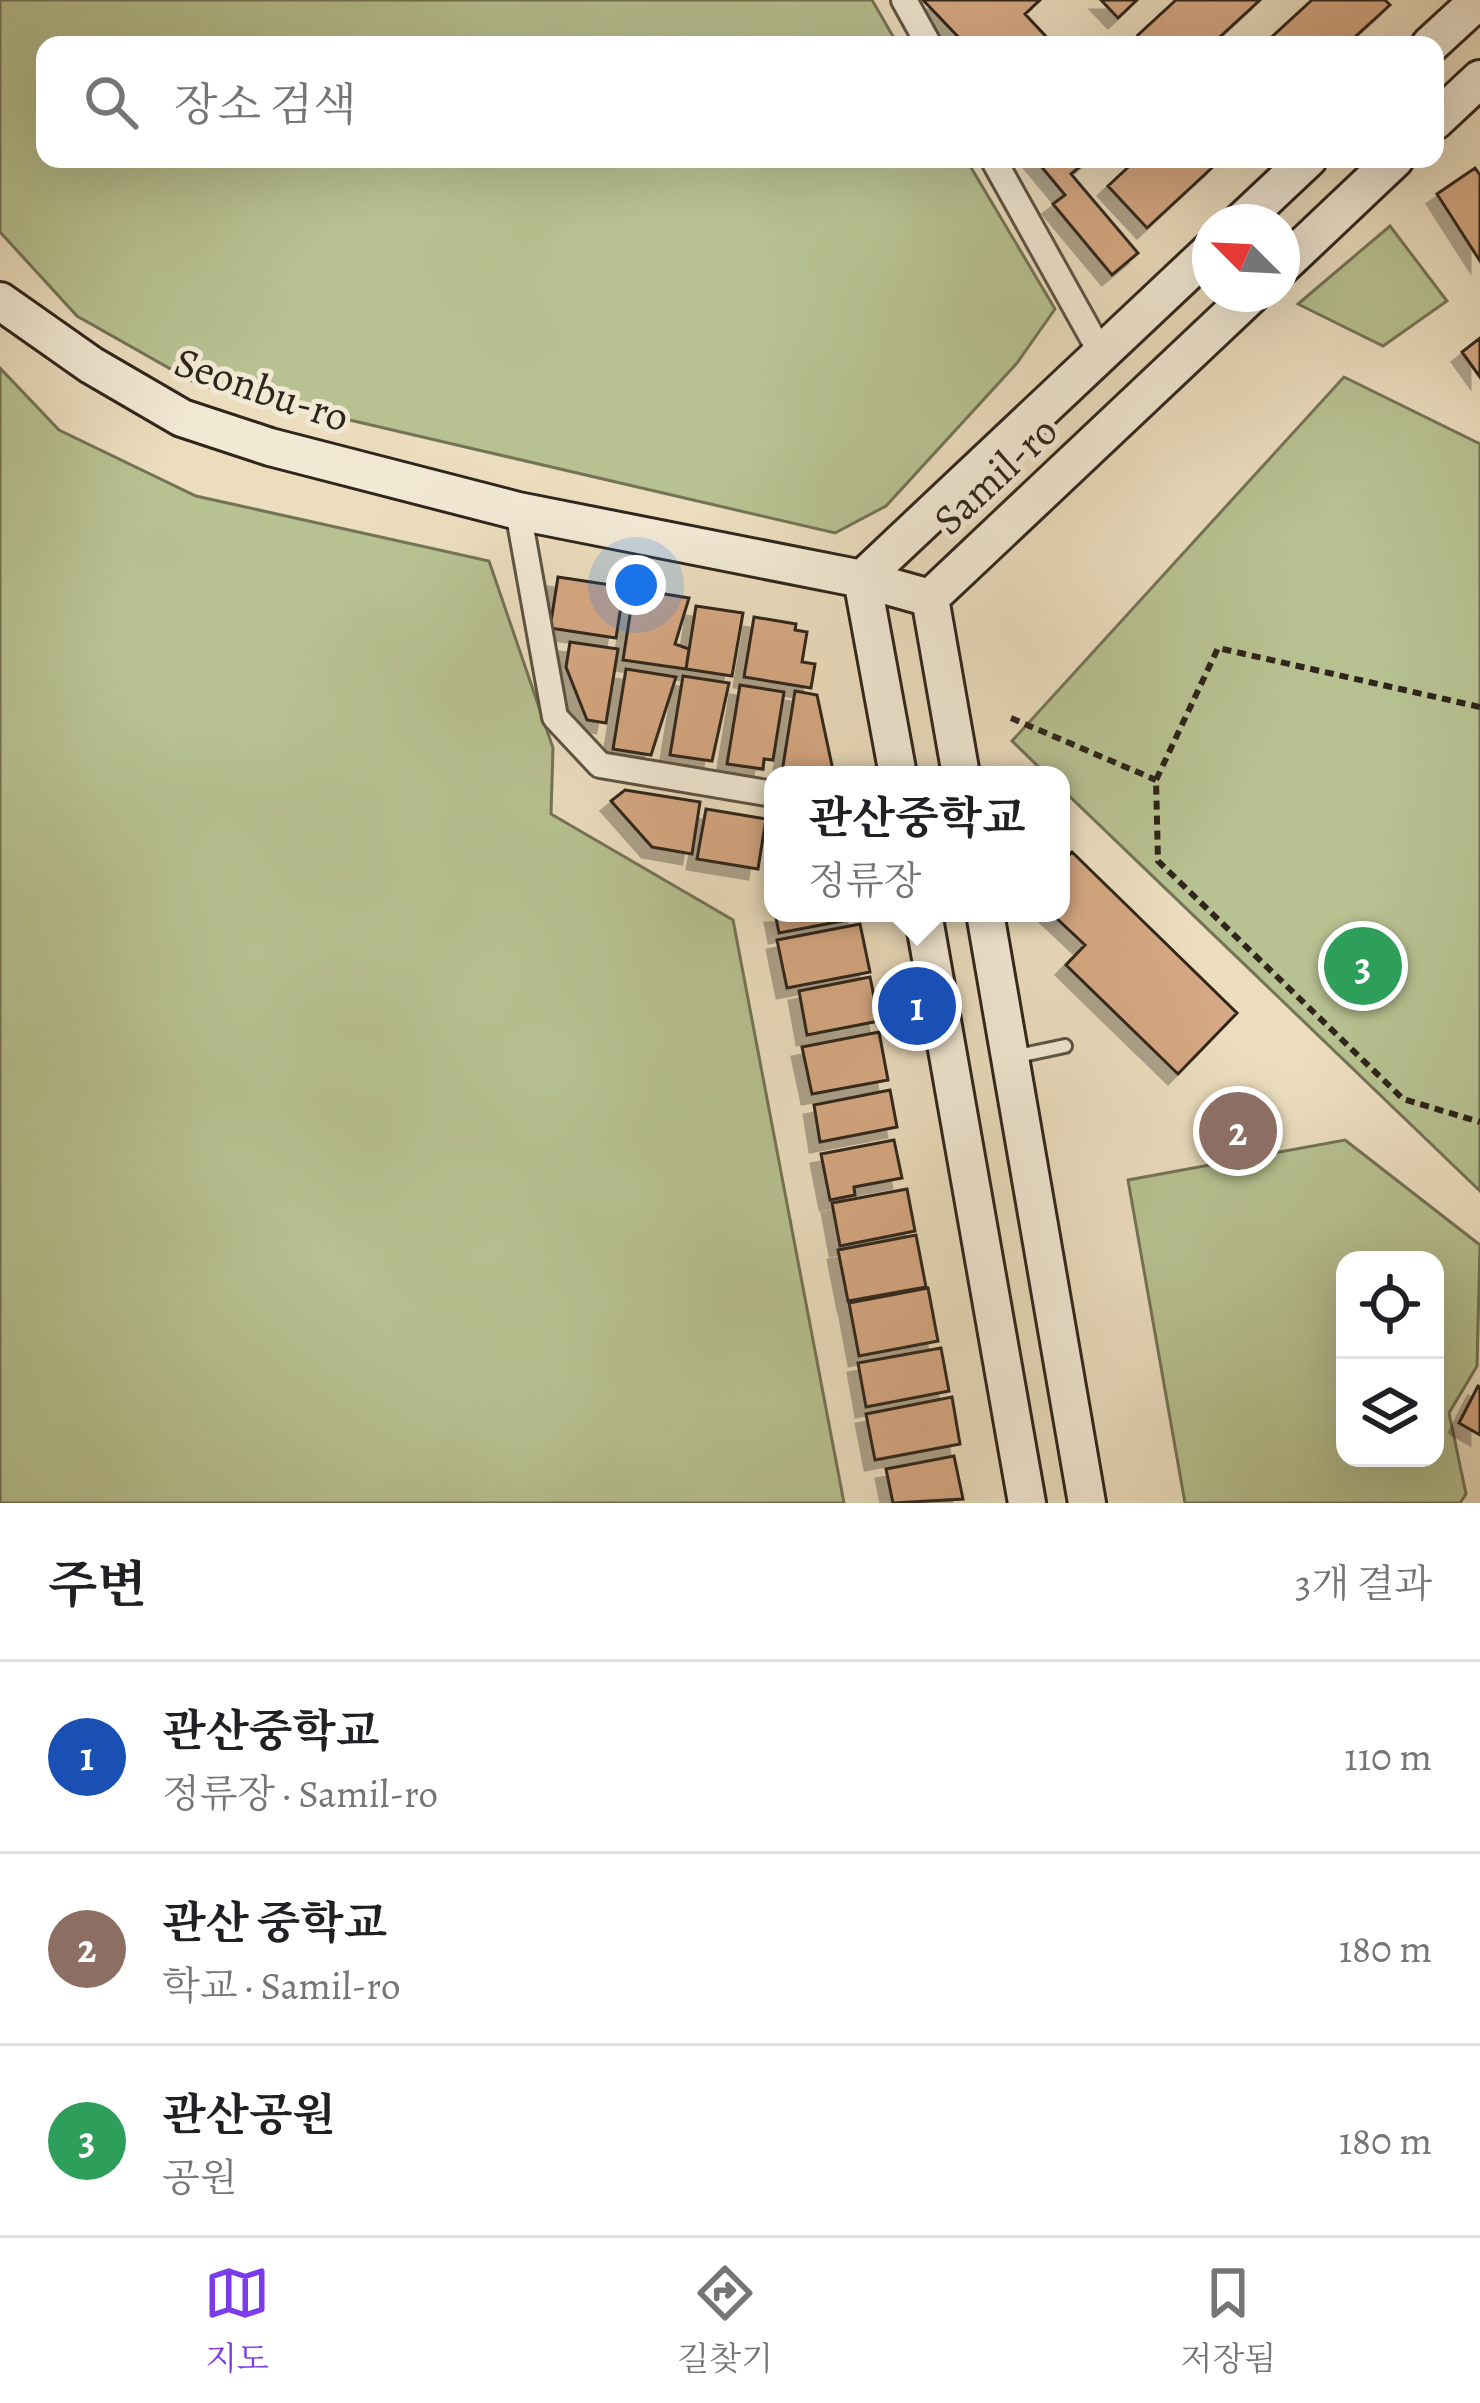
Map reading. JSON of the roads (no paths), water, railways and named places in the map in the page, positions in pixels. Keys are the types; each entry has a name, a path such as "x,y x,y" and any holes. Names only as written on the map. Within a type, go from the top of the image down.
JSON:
{"street":[{"path":"904,0 924,36"},
{"path":"1440,36 1479,0"},
{"path":"1444,113 1480,79"},
{"path":"998,168 1101,352"},
{"path":"1260,204 1298,168"},
{"path":"1300,249 1385,168"},
{"name":"Samil-ro","path":"862,579 1192,268"},
{"name":"Seonbu-ro","path":"0,301 91,365 182,418 518,511 862,579 930,598"},
{"name":"Samil-ro","path":"959,766 930,598 1233,312"},
{"path":"518,511 555,717 600,765 764,792"},
{"path":"862,579 896,766"},
{"path":"925,922 1027,1503"},
{"path":"987,922 1087,1503"}],"lane":[{"path":"1010,1058 1065,1046"}],"place":[{"name":"관산공원","path":"1363,966"},
{"name":"관산중학교","path":"917,1006"},
{"name":"관산 중학교","path":"1238,1131"}]}
